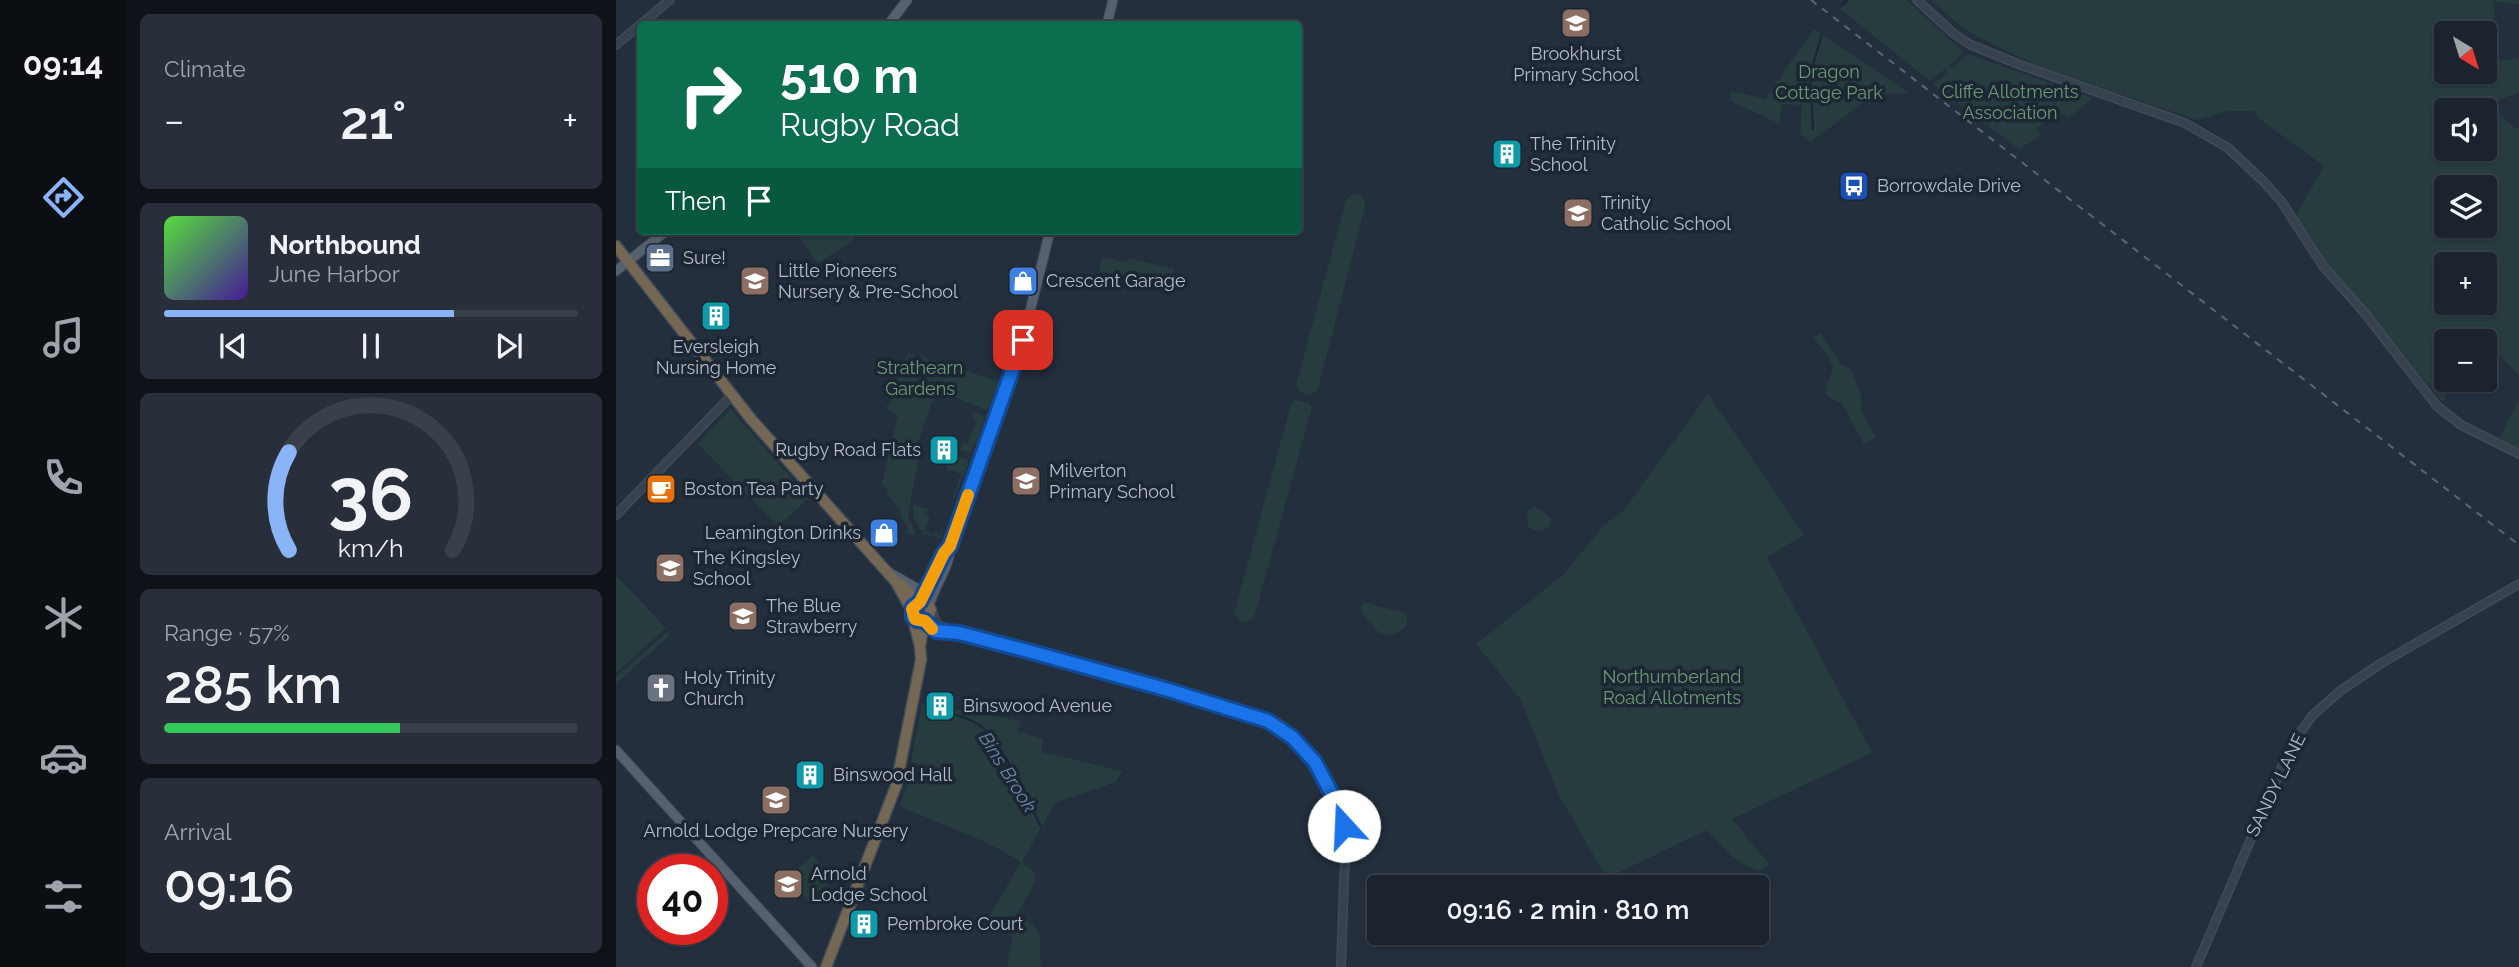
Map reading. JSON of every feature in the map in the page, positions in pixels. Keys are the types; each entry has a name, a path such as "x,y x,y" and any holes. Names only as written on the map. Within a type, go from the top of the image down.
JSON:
{"highway":[{"path":"616,246 732,396 895,582 926,610"},
{"path":"895,582 917,620 926,610"},
{"path":"921,642 912,613 914,605 926,610"},
{"path":"826,967 896,786 921,660 926,610"}],"main road":[{"path":"891,21 907,0"},
{"path":"1108,21 1113,0"},
{"path":"616,271 661,235"},
{"path":"926,610 950,555 950,546 1019,356 1049,235"},
{"path":"926,610 925,588 950,546"},
{"path":"887,572 918,589 925,588"},
{"path":"616,750 813,967"}],"street":[{"path":"646,21 670,0"},
{"path":"1917,0 1969,44 2185,123 2228,148 2281,201 2315,256 2369,319 2437,406 2471,432 2519,453"},
{"path":"616,45 637,28"},
{"path":"616,514 732,396"},
{"name":"SANDY LANE","path":"2196,967 2284,762 2312,716 2370,670 2519,584"},
{"path":"926,610 936,631"},
{"path":"926,610 937,624 959,633 1245,712 1268,721 1292,737 1310,755 1322,773 1344,826 1341,967"},
{"path":"921,642 936,631 959,633"}],"green space":[{"name":"Cliffe Allotments Association","path":"1850,0 1906,0 1964,52 1949,65 1951,69 1968,54 2093,98 2069,118 2060,113 2037,127 2040,136 2019,149 1933,84 1948,72 1946,68 1930,81 1840,9"},
{"path":"1931,0 2519,0 2519,5 2494,1 2494,21 2434,21 2434,84 2497,84 2497,61 2519,59 2519,93 2497,100 2497,98 2434,98 2434,161 2497,161 2497,113 2519,129 2519,375 2497,353 2497,329 2434,329 2434,392 2449,392 2442,402 2351,290 2322,259 2296,216 2324,166 2257,117 2255,111 2228,111 2197,120 2046,69 1964,29"},
{"name":"Dragon Cottage Park","path":"1814,29 1908,93 1874,94 1811,142 1800,134 1802,105 1781,104 1780,124 1730,101 1732,91 1765,99"},
{"path":"1360,194 1365,207 1318,389 1311,395 1300,392 1296,385 1346,200 1351,195"},
{"path":"797,235 852,235 855,239 818,263"},
{"path":"1102,257 1127,263 1129,258 1174,269 1169,288 1099,271"},
{"path":"1820,333 1840,363 1852,370 1861,397 1861,411 1876,437 1864,444 1842,403 1826,393 1833,368 1828,356 1813,338"},
{"name":"Strathearn Gardens","path":"908,353 1003,383 987,410 957,398 954,393 945,389 943,392 937,390 923,426 926,429 923,429 912,457 918,461 908,516 916,535 904,532 909,529 899,514 901,511 882,484 898,415 885,408 890,403"},
{"name":"Northumberland Road Allotments","path":"1708,394 1804,535 1767,557 1872,753 1732,819 1769,864 1761,871 1738,860 1707,830 1613,875 1605,875 1559,796 1521,700 1476,644 1564,574 1604,525 1624,510"},
{"path":"2519,399 2519,449 2498,440"},
{"path":"1296,400 1309,403 1312,407 1254,618 1242,623 1234,614 1291,404"},
{"path":"730,409 809,498 778,526 698,444"},
{"path":"973,412 985,416 976,444 970,453 960,450 962,445 968,443 976,422 971,416"},
{"path":"952,454 968,460 954,499 961,474 946,469"},
{"path":"914,505 928,509 926,514 930,519 924,531 933,534 935,531 940,536 944,524 941,538 923,534 913,517"},
{"path":"1534,507 1550,517 1551,524 1546,529 1528,527 1527,511"},
{"path":"616,575 666,628 616,673"},
{"path":"1366,603 1404,613 1407,618 1406,627 1393,635 1379,633 1363,614 1361,606"},
{"path":"668,631 669,636 616,684 616,677"},
{"path":"922,703 1022,721 1017,731 1043,739 1041,752 1122,771 1116,782 1055,803 1022,862 1036,874 1033,886 1018,913 1039,934 1041,967 1009,967 1007,962 1013,937 989,917 1021,862 990,844 899,806 906,789"},
{"path":"813,855 833,879 808,901 787,879"}],"waterway":[{"path":"1842,5 1847,0"},
{"path":"1813,129 1810,75 1822,34"},
{"name":"Bins Brook","path":"930,709 970,720 990,734 1041,827"}],"railway":[{"path":"1811,0 2519,545"}],"slow traffic":[{"path":"932,629 925,621 915,619 912,609 920,602 950,546 968,495"}],"place":[{"name":"Brookhurst Primary School","path":"1576,23"},
{"name":"The Trinity School","path":"1507,154"},
{"name":"Borrowdale Drive","path":"1854,186"},
{"name":"Trinity Catholic School","path":"1578,213"},
{"name":"Sure!","path":"660,258"},
{"name":"Little Pioneers Nursery & Pre-School","path":"755,281"},
{"name":"Crescent Garage","path":"1023,281"},
{"name":"Eversleigh Nursing Home","path":"716,316"},
{"name":"Rugby Road Flats","path":"944,450"},
{"name":"Milverton Primary School","path":"1026,481"},
{"name":"Boston Tea Party","path":"661,489"},
{"name":"Leamington Drinks","path":"884,533"},
{"name":"The Kingsley School","path":"670,568"},
{"name":"The Blue Strawberry","path":"743,616"},
{"name":"Holy Trinity Church","path":"661,688"},
{"name":"Binswood Avenue","path":"940,706"},
{"name":"Binswood Hall","path":"810,775"},
{"name":"Arnold Lodge Prepcare Nursery","path":"776,800"},
{"name":"Arnold Lodge School","path":"788,884"},
{"name":"Pembroke Court","path":"864,924"}],"route":[{"path":"1023,340 950,546 920,602 913,607 913,617 925,621 936,631 959,633 1028,651 1245,712 1268,721 1292,737 1315,762 1336,802 1344,826"}]}
